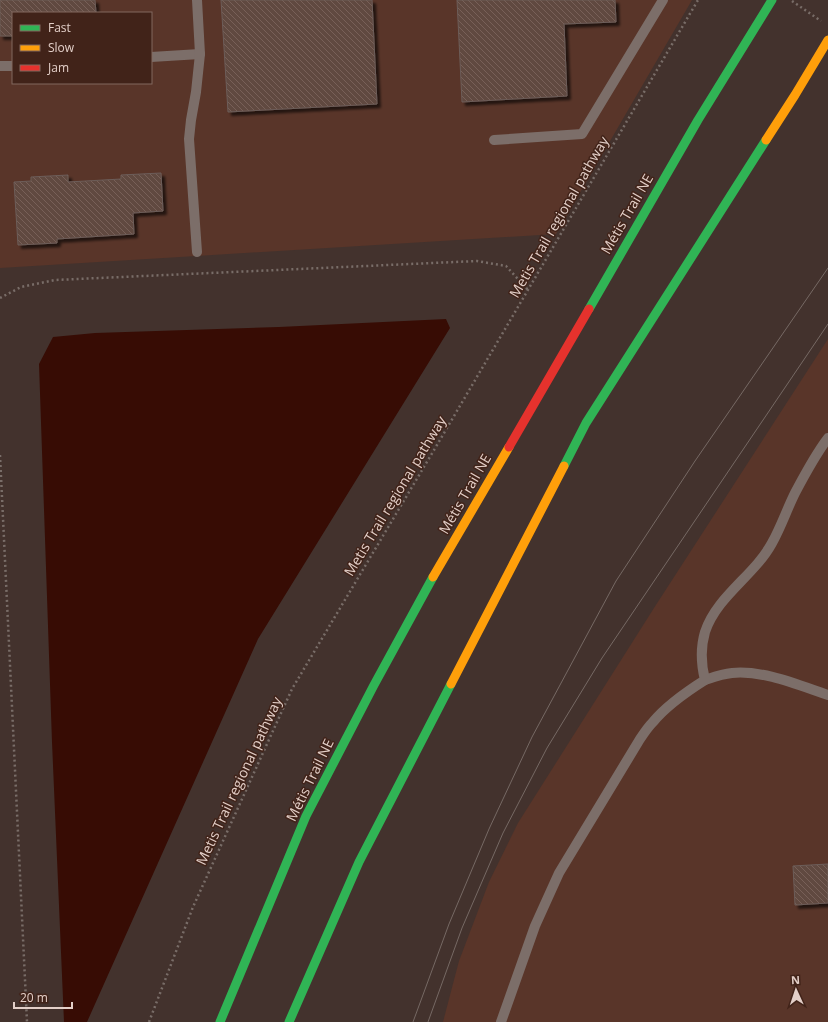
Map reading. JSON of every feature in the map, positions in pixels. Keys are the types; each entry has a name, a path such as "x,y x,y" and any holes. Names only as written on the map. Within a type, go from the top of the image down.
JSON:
{"main road":[{"name":"Métis Trail NE","path":"220,1022 306,816 374,685 439,567 694,126 772,0"},
{"path":"289,1022 359,862 586,423 828,40"}],"lane":[{"path":"197,0 200,54 189,138 197,252"},
{"path":"494,140 582,134 663,0"},
{"path":"152,57 200,54"},
{"path":"0,66 12,66"},
{"path":"705,680 701,665 701,649 705,632 712,617 724,600 761,559 772,543 795,493 812,461 828,438"},
{"path":"502,1022 535,926 559,873 640,739 668,706 705,680 732,673 752,673 781,679 828,695"}],"path":[{"name":"Metis Trail regional pathway","path":"149,1022 193,907 292,689 698,0"},
{"path":"790,0 822,21"},
{"path":"0,298 21,287 55,280 477,261 506,266 528,290"},
{"path":"0,455 27,1022"}],"shaded area":[{"path":"0,0 692,0 556,234 0,268"},
{"path":"446,319 450,328 258,639 87,1022 64,1022 52,742 39,364 53,337 95,333 279,327"},
{"path":"828,339 828,1022 443,1022 459,961 489,882 518,823 654,608"}],"building":[{"path":"0,0 95,0 96,12 12,12 12,36 0,36"},
{"path":"221,0 372,0 377,104 228,112"},
{"path":"457,0 615,0 616,22 564,24 567,96 462,102"},
{"path":"161,173 163,211 133,213 134,234 57,239 57,243 18,245 14,182 31,181 31,177 68,175 68,182 121,179 121,175"},
{"path":"828,864 828,903 795,905 793,866"}],"tram line":[{"path":"413,1022 449,924 489,829 532,737 616,581 695,461 828,268"},
{"path":"428,1022 462,928 503,833 547,748 602,658 828,324"}],"traffic: fast":[{"path":"589,309 698,120 772,0"},
{"path":"564,466 586,423 766,140"},
{"path":"220,1022 306,816 374,685 433,577"},
{"path":"289,1022 359,862 451,684"}],"traffic: slow":[{"path":"766,140 828,40"},
{"path":"433,577 509,447"},
{"path":"451,684 564,466"}],"traffic: jam":[{"path":"509,447 589,309"}]}
